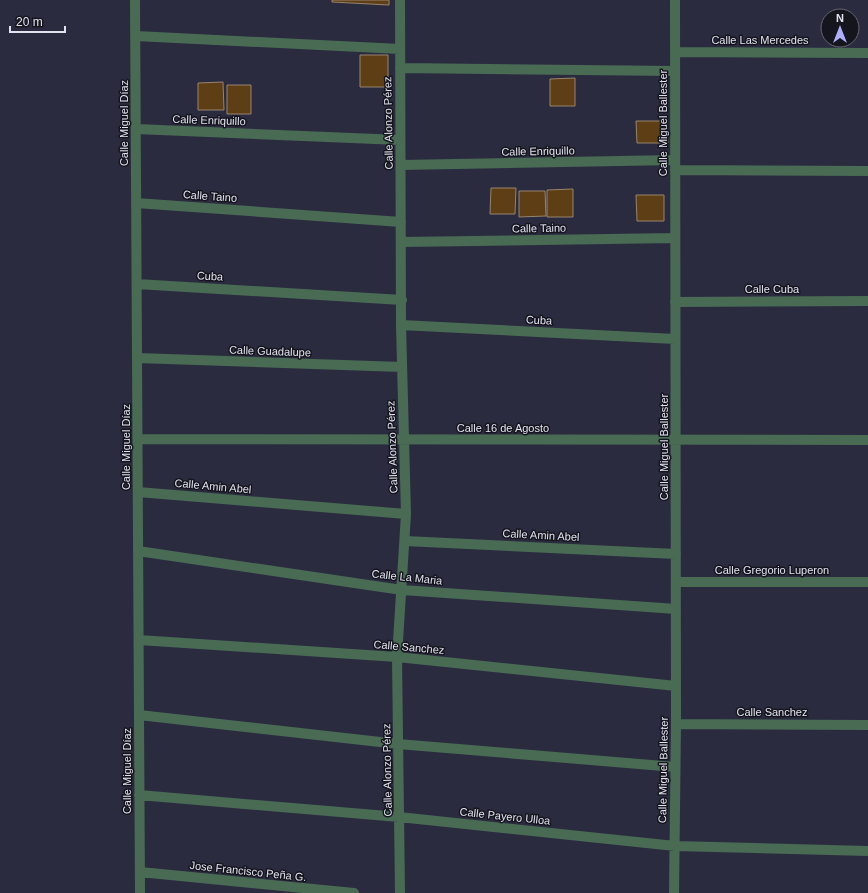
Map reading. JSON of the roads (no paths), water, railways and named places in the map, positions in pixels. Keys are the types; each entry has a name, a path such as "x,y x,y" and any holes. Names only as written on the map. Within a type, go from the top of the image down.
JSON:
{"street":[{"name":"Calle Miguel Díaz","path":"135,0 140,893"},
{"name":"Calle Alonzo Pérez","path":"400,0 402,242 401,325 406,514 397,657 400,893"},
{"name":"Calle Miguel Ballester","path":"674,893 676,766 675,0"},
{"path":"136,36 400,49"},
{"name":"Calle Las Mercedes","path":"675,52 868,53"},
{"path":"400,68 675,71"},
{"name":"Calle Enriquillo","path":"136,129 400,140"},
{"name":"Calle Enriquillo","path":"401,165 676,165 868,171"},
{"name":"Calle Taino","path":"136,203 401,222"},
{"name":"Calle Taino","path":"402,242 676,238"},
{"name":"Cuba","path":"137,284 402,300"},
{"name":"Calle Cuba","path":"676,302 868,301"},
{"name":"Cuba","path":"401,325 676,339"},
{"name":"Calle Guadalupe","path":"137,358 402,367"},
{"name":"Calle 16 de Agosto","path":"138,439 868,440"},
{"name":"Calle Amin Abel","path":"138,492 406,514"},
{"name":"Calle Amin Abel","path":"405,541 676,554"},
{"name":"Calle La Maria","path":"138,551 402,590 676,609"},
{"name":"Calle Gregorio Luperon","path":"676,582 868,582"},
{"name":"Calle Sanchez","path":"139,640 397,657 676,686"},
{"path":"139,715 398,744 676,766"},
{"name":"Calle Sanchez","path":"676,724 868,725"},
{"name":"Calle Payero Ulloa","path":"139,795 399,817 675,846 868,851"},
{"name":"Jose Francisco Peña G.","path":"140,872 354,893"}]}
